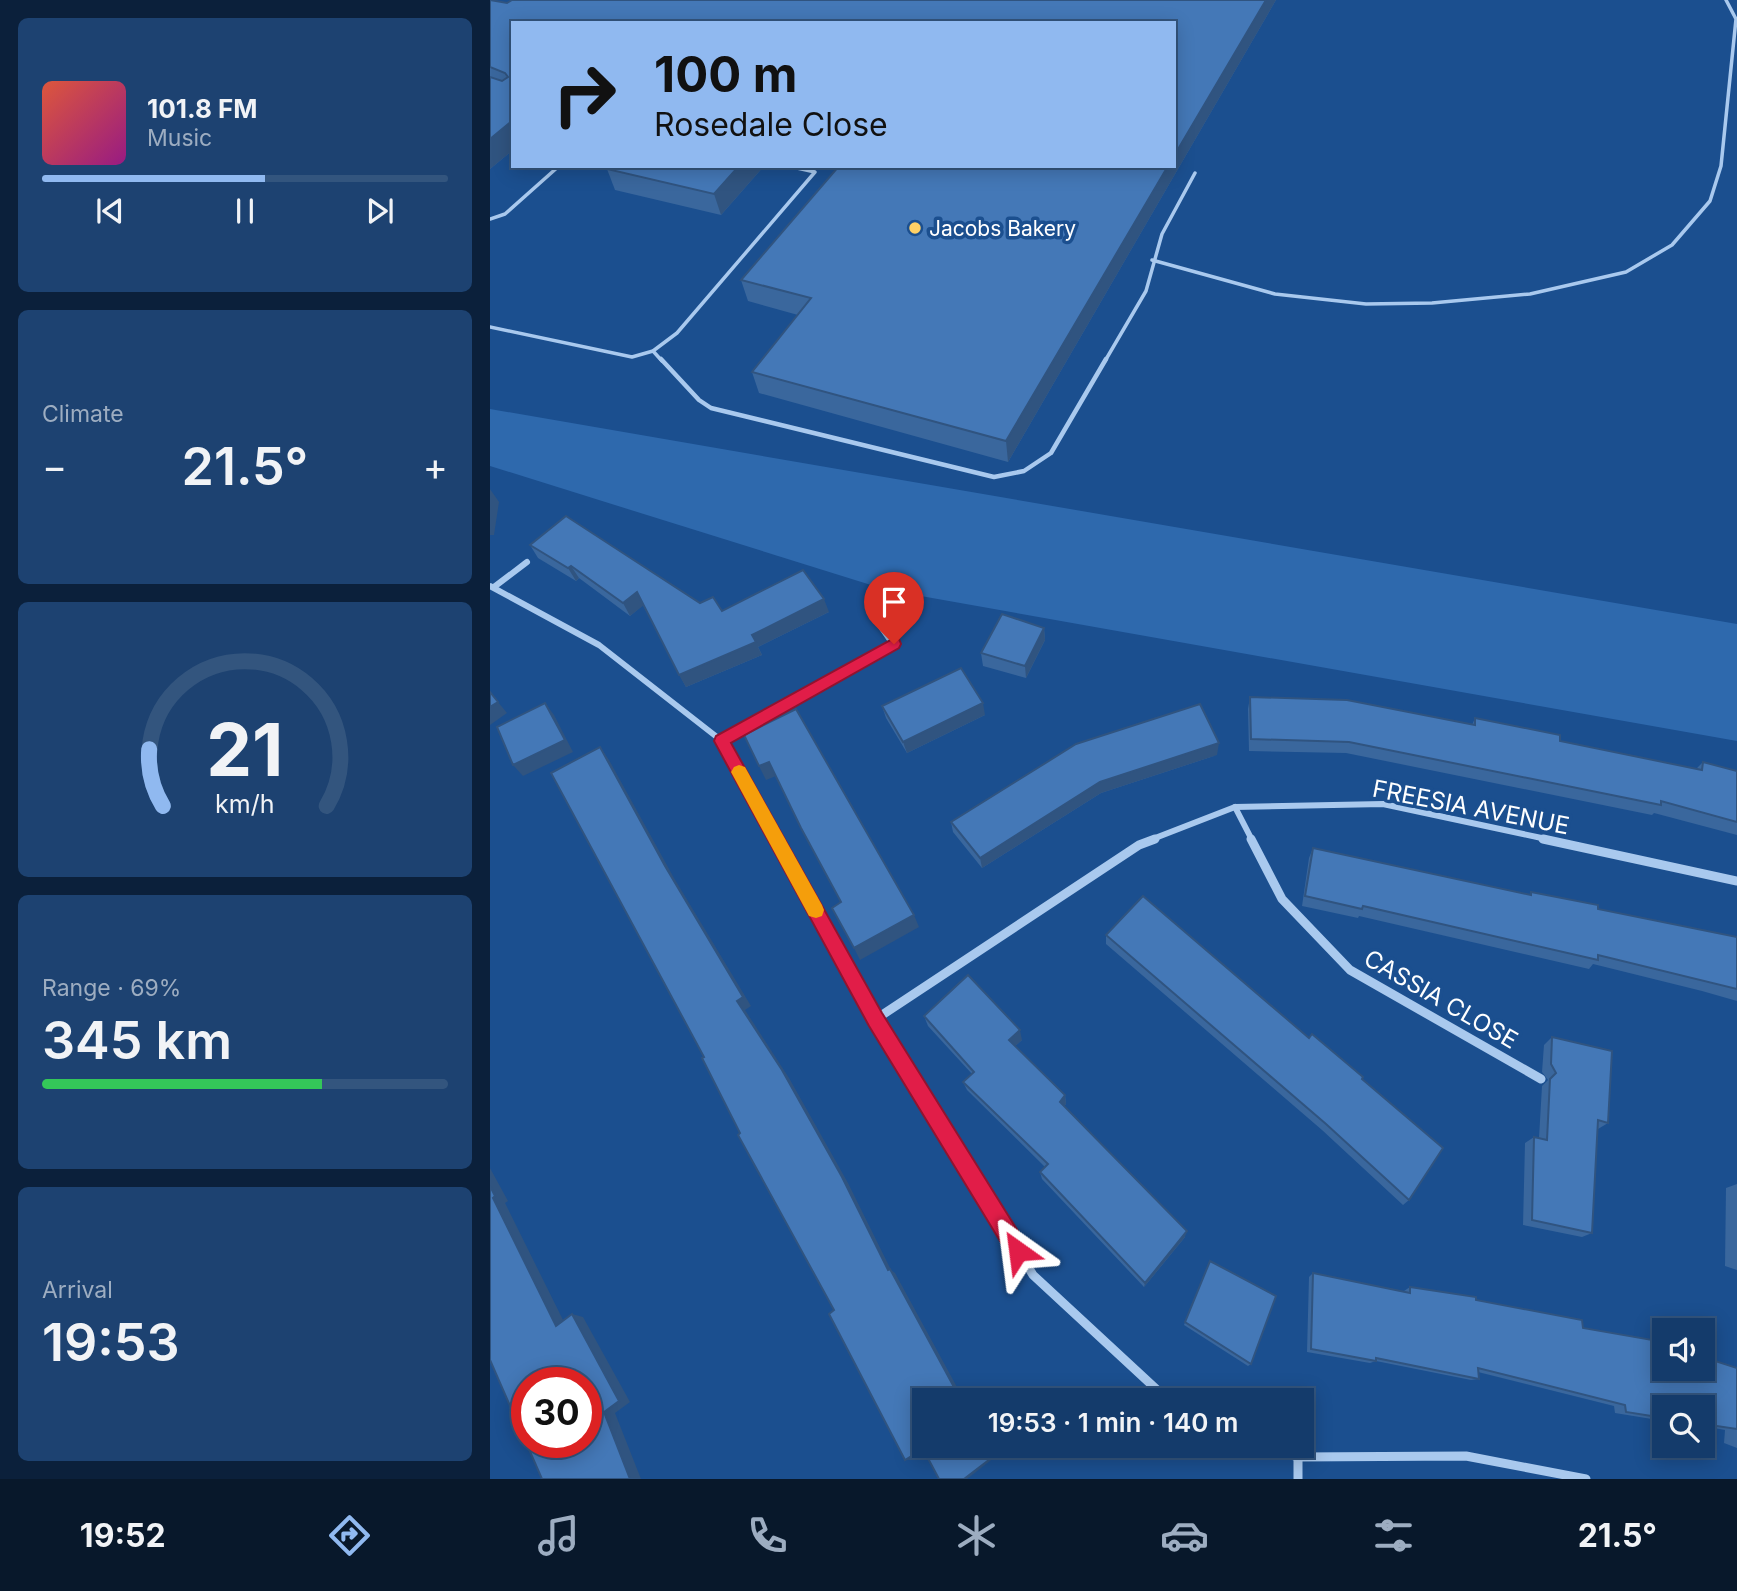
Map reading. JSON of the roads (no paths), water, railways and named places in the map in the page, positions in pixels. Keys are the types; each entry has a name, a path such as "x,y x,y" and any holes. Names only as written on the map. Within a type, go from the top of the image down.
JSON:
{"street":[{"path":"527,562 492,586 599,645 722,741 876,1019 1033,1275 1155,1388"},
{"path":"722,741 894,644 877,621"},
{"name":"FREESIA AVENUE","path":"876,1019 1139,845 1235,807 1383,804 1737,881"},
{"name":"CASSIA CLOSE","path":"1235,807 1282,899 1350,970 1541,1079"},
{"path":"1314,1457 1466,1456 1586,1479"},
{"path":"1298,1458 1298,1479"}],"lane":[{"path":"1152,260 1275,294 1366,304 1432,303 1530,294 1626,272 1672,245 1710,201 1721,166 1736,19 1726,0"},
{"path":"490,219 505,214 557,168"},
{"path":"490,327 632,357 653,351 677,333 815,172 797,168"},
{"path":"653,351 699,400 710,408 994,477 1009,477 1037,464 1051,453 1146,291 1152,276 1152,260 1157,243 1195,173"}],"place":[{"name":"Jacobs Bakery","path":"915,228"}]}
